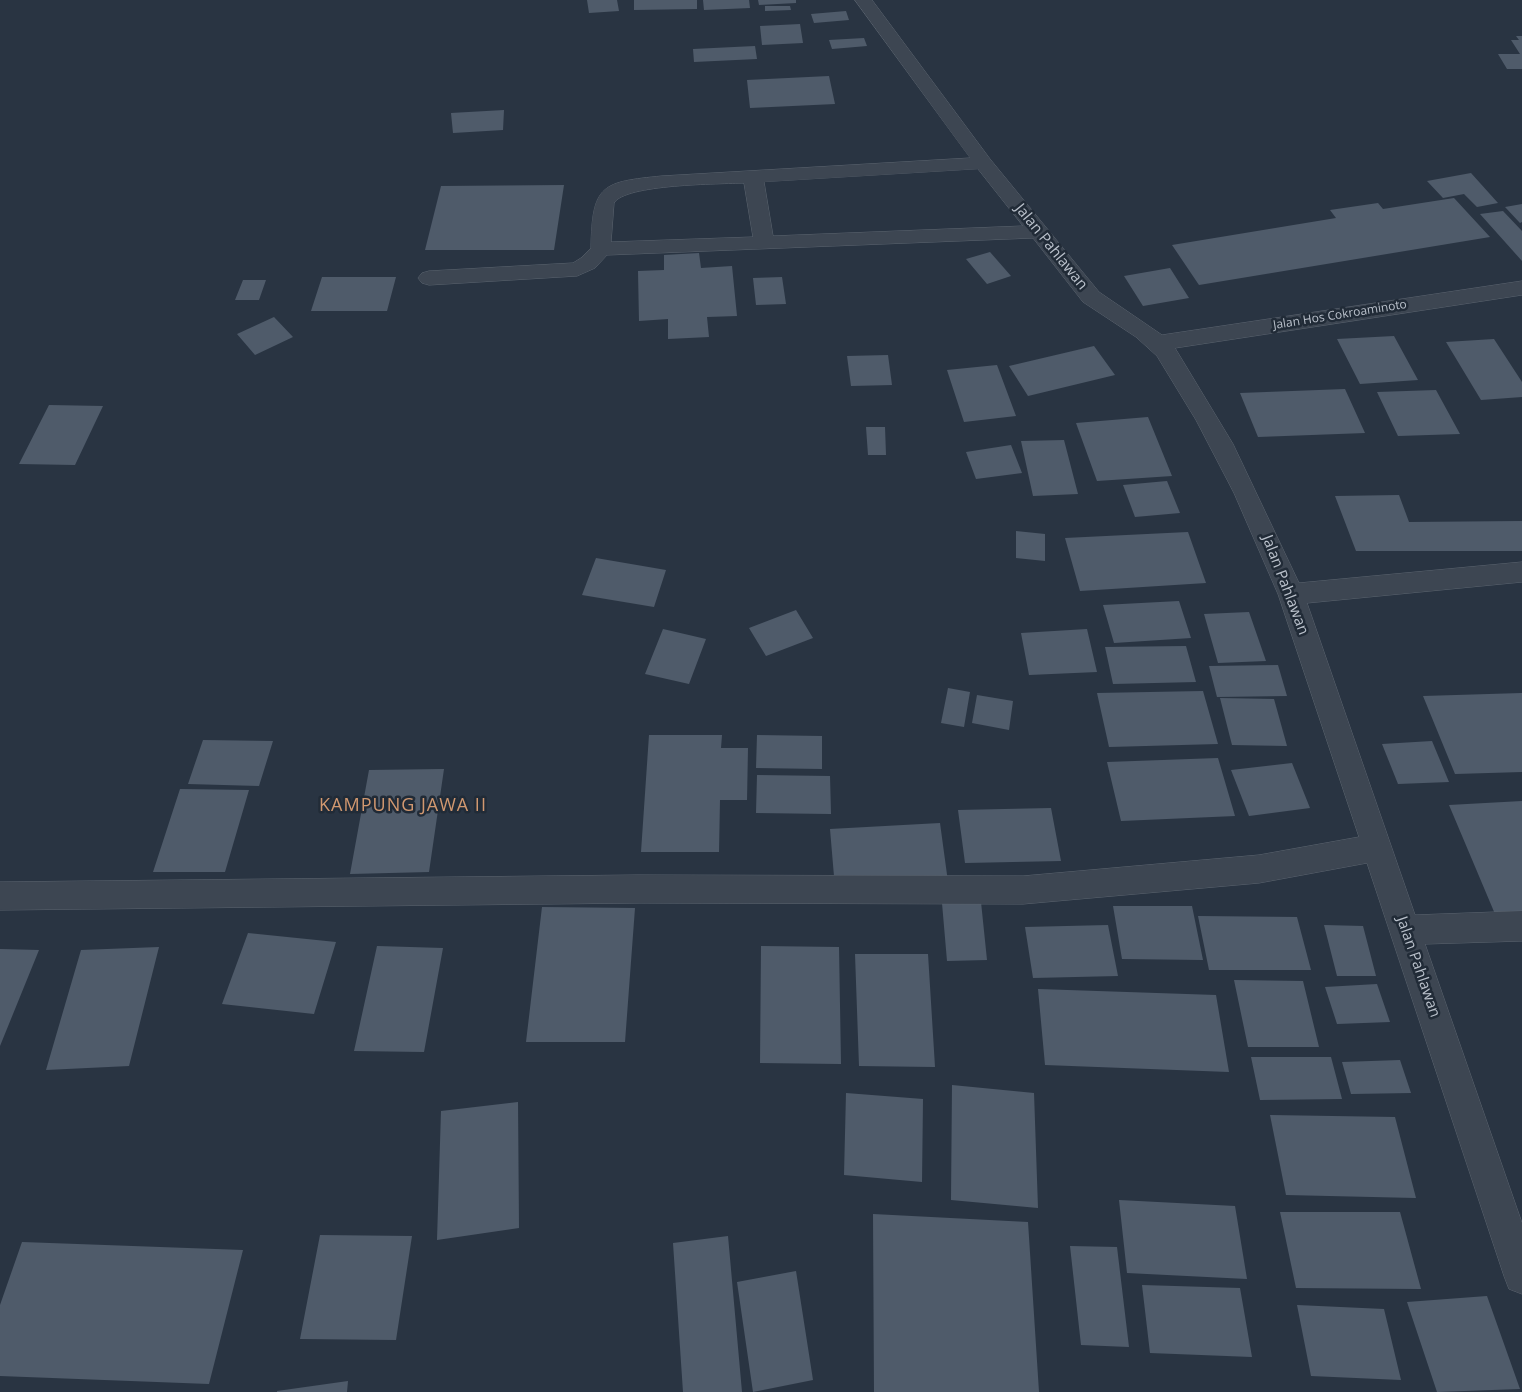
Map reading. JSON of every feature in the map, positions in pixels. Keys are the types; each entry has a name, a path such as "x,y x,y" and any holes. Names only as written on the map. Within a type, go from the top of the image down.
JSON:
{"street":[{"name":"Jalan Pahlawan","path":"863,0 1036,232 1091,298 1159,343 1175,363 1256,512 1291,594 1376,848 1512,1214 1522,1276"},
{"path":"429,278 577,268 588,263 601,249 602,207 608,196 616,189 662,182 983,162"},
{"path":"753,176 764,243"},
{"path":"601,249 1036,232"},
{"name":"Jalan Hos Cokroaminoto","path":"1159,343 1522,288"},
{"path":"1291,594 1522,572"},
{"path":"0,896 638,889 1023,890 1259,869 1376,848"},
{"path":"1406,930 1522,926"}],"building":[{"path":"587,0 617,0 619,11 589,13"},
{"path":"634,0 697,0 697,9 634,10"},
{"path":"703,0 749,0 750,8 704,10"},
{"path":"758,0 796,0 796,3 759,5"},
{"path":"765,6 790,6 791,10 765,11"},
{"path":"846,11 849,20 814,23 811,14"},
{"path":"800,24 803,43 762,45 760,26"},
{"path":"1516,36 1522,36 1522,69 1507,69 1498,54 1520,54 1511,40 1519,40"},
{"path":"864,38 867,46 832,49 829,40"},
{"path":"755,46 757,59 694,62 693,49"},
{"path":"829,76 835,104 750,108 747,80"},
{"path":"504,110 503,130 453,133 451,113"},
{"path":"1471,173 1498,203 1477,207 1464,194 1443,198 1427,181"},
{"path":"564,185 554,250 425,250 441,186"},
{"path":"1454,198 1490,237 1199,285 1172,245 1336,218 1330,210 1378,203 1383,209"},
{"path":"1522,204 1522,222 1520,223 1505,207"},
{"path":"1503,211 1522,231 1522,261 1480,214"},
{"path":"990,252 1011,276 987,284 966,259"},
{"path":"699,253 701,268 732,266 737,316 707,317 709,337 668,339 668,319 639,321 638,271 664,270 664,255"},
{"path":"1170,268 1189,298 1143,306 1124,276"},
{"path":"322,277 396,277 387,311 311,311"},
{"path":"782,277 786,304 756,305 753,278"},
{"path":"243,280 266,280 259,300 235,300"},
{"path":"274,317 293,337 255,355 237,334"},
{"path":"1394,336 1418,380 1360,384 1337,339"},
{"path":"1494,339 1522,382 1522,397 1481,400 1446,342"},
{"path":"1094,346 1115,375 1028,396 1009,366"},
{"path":"888,355 892,385 851,386 847,356"},
{"path":"997,365 1016,416 964,422 947,370"},
{"path":"1345,389 1365,433 1258,437 1240,393"},
{"path":"1436,390 1460,434 1398,436 1377,392"},
{"path":"49,405 103,406 75,465 19,464"},
{"path":"1148,417 1172,476 1097,481 1076,423"},
{"path":"866,427 885,427 886,455 868,455"},
{"path":"1064,440 1078,494 1033,496 1021,441"},
{"path":"1011,445 1022,473 976,479 966,452"},
{"path":"1167,481 1180,513 1135,517 1123,485"},
{"path":"1399,495 1409,522 1522,521 1522,551 1356,551 1335,496"},
{"path":"1016,531 1045,534 1045,561 1016,558"},
{"path":"1188,532 1206,583 1080,591 1065,538"},
{"path":"596,558 666,570 654,607 582,595"},
{"path":"1179,601 1191,638 1114,643 1103,605"},
{"path":"796,610 813,638 766,656 749,628"},
{"path":"1249,612 1266,661 1218,663 1204,614"},
{"path":"663,629 706,639 689,684 645,674"},
{"path":"1087,629 1097,672 1029,675 1021,633"},
{"path":"1186,646 1196,682 1113,684 1105,647"},
{"path":"1278,665 1287,696 1217,697 1209,666"},
{"path":"948,688 970,692 964,727 941,723"},
{"path":"1203,691 1218,744 1109,747 1097,693"},
{"path":"1522,693 1522,772 1455,774 1423,696"},
{"path":"977,695 1013,701 1009,730 972,723"},
{"path":"1220,698 1274,699 1287,746 1232,745"},
{"path":"649,735 722,735 721,748 748,748 747,800 720,800 719,852 641,852"},
{"path":"757,735 822,736 822,769 756,768"},
{"path":"203,740 273,741 259,786 188,784"},
{"path":"1432,741 1449,782 1398,784 1382,744"},
{"path":"1218,758 1235,816 1121,821 1107,762"},
{"path":"1292,763 1310,808 1249,816 1231,770"},
{"path":"444,769 429,872 350,874 369,770"},
{"path":"757,775 830,776 831,814 756,813"},
{"path":"180,789 249,790 225,872 153,872"},
{"path":"1522,801 1522,913 1495,914 1449,805"},
{"path":"1051,808 1061,861 965,863 958,810"},
{"path":"940,823 948,882 835,888 830,829"},
{"path":"981,902 987,960 947,961 942,903"},
{"path":"1113,906 1192,906 1203,960 1122,959"},
{"path":"542,907 635,908 625,1042 526,1042"},
{"path":"1198,916 1297,917 1311,970 1209,970"},
{"path":"1108,925 1118,976 1033,978 1025,927"},
{"path":"1324,925 1363,926 1376,976 1337,976"},
{"path":"248,933 336,942 314,1014 222,1004"},
{"path":"377,946 443,948 424,1052 354,1051"},
{"path":"761,946 839,947 841,1064 760,1063"},
{"path":"159,947 129,1066 46,1070 81,950"},
{"path":"0,949 39,950 0,1046"},
{"path":"855,954 928,954 935,1067 859,1066"},
{"path":"1234,980 1303,981 1319,1047 1248,1047"},
{"path":"1377,984 1390,1022 1337,1024 1325,987"},
{"path":"1038,989 1216,995 1229,1072 1045,1065"},
{"path":"1251,1057 1331,1057 1342,1099 1260,1100"},
{"path":"1400,1060 1411,1093 1351,1094 1342,1062"},
{"path":"952,1085 1034,1093 1038,1208 951,1200"},
{"path":"846,1093 923,1099 922,1182 844,1175"},
{"path":"518,1102 519,1228 437,1240 441,1111"},
{"path":"1270,1115 1395,1117 1416,1198 1286,1195"},
{"path":"1119,1200 1235,1206 1247,1279 1127,1273"},
{"path":"1280,1212 1400,1212 1421,1289 1296,1288"},
{"path":"873,1214 1028,1222 1039,1392 874,1392"},
{"path":"320,1235 412,1236 396,1340 300,1339"},
{"path":"728,1236 742,1392 683,1392 673,1243"},
{"path":"22,1242 243,1250 209,1384 0,1376 0,1305"},
{"path":"1070,1246 1117,1247 1129,1347 1081,1345"},
{"path":"796,1271 813,1380 753,1392 737,1282"},
{"path":"1142,1285 1240,1288 1252,1357 1150,1353"},
{"path":"1487,1296 1520,1389 1437,1392 1407,1302"},
{"path":"1297,1305 1384,1309 1401,1380 1311,1376"},
{"path":"348,1381 347,1392 277,1392 277,1391"}],"district":[{"name":"KAMPUNG JAWA II","path":"403,806"}]}
